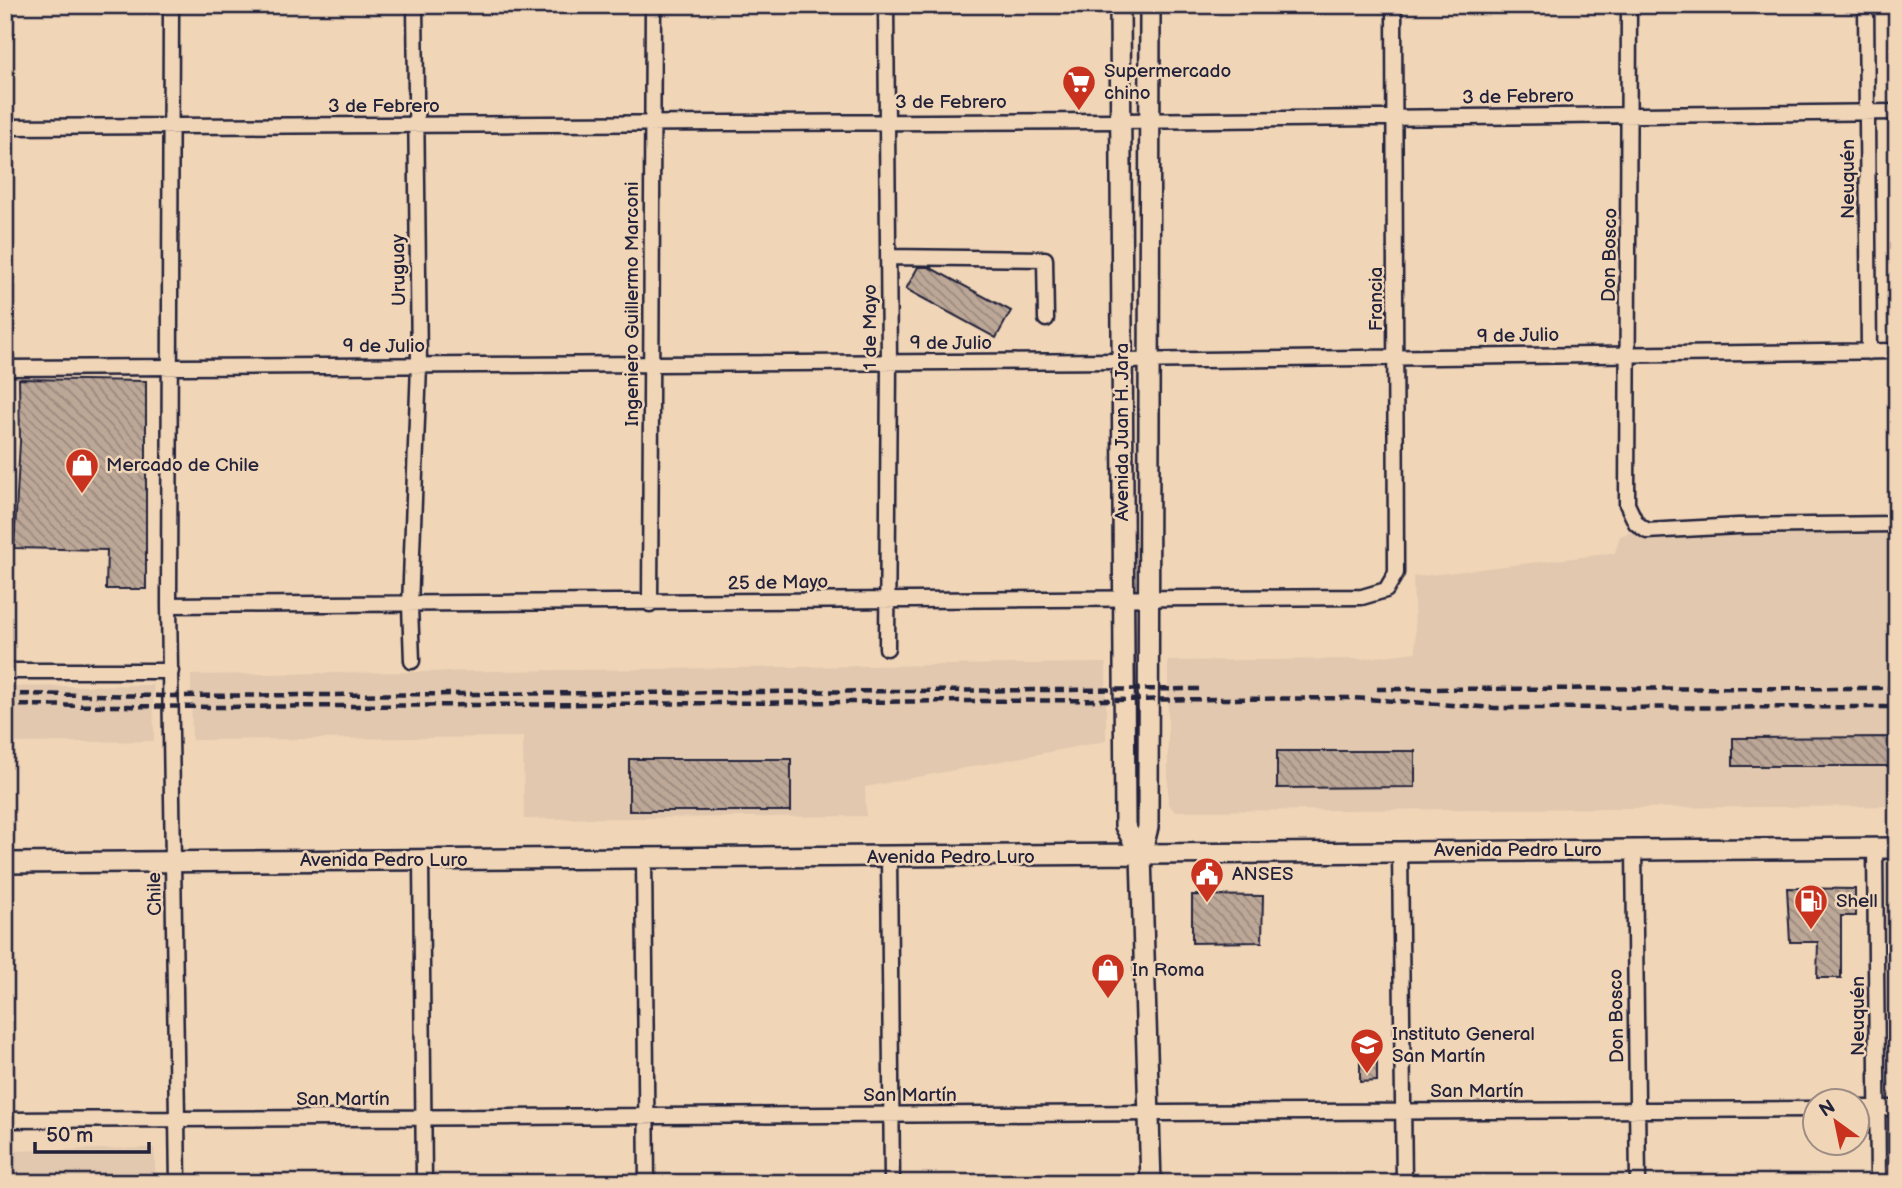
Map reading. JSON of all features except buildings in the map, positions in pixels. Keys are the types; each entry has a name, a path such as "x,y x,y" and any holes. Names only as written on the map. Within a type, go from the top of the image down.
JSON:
{"main road":[{"name":"Avenida Juan H. Jara","path":"1120,5 1125,826 1141,855"},
{"name":"Avenida Juan H. Jara","path":"1150,5 1148,827 1141,855 1151,1183"},
{"name":"Avenida Pedro Luro","path":"5,863 1897,848"}],"street":[{"name":"Chile","path":"171,5 172,366 169,605 178,1183"},
{"name":"Uruguay","path":"412,661 410,606 419,365 415,5"},
{"name":"Ingeniero Guillermo Marconi","path":"650,604 653,5"},
{"name":"1 de Mayo","path":"886,5 889,362 887,648"},
{"name":"Francia","path":"1386,590 1396,573 1394,5"},
{"name":"Don Bosco","path":"1629,5 1628,504 1636,523 1647,531 1738,526 1897,524"},
{"name":"Neuquén","path":"1866,5 1869,352"},
{"name":"3 de Febrero","path":"5,127 1149,121 1897,112"},
{"path":"888,257 1045,259 1046,320"},
{"name":"9 de Julio","path":"5,368 1122,361 1897,351"},
{"name":"25 de Mayo","path":"169,605 410,606 1362,597 1386,590"},
{"path":"5,671 171,671"},
{"name":"Neuquén","path":"1875,848 1878,1183"},
{"name":"Don Bosco","path":"1634,850 1638,1183"},
{"path":"1400,851 1404,1183"},
{"path":"889,857 892,1183"},
{"path":"644,859 647,1183"},
{"path":"421,860 424,1183"},
{"path":"1870,1108 1897,1108"},
{"name":"San Martín","path":"5,1120 1800,1109"}],"shaded area":[{"path":"1897,502 1897,806 1174,811 1168,803 1168,661 1361,659 1416,652 1413,577 1615,553 1620,536 1658,523 1893,513"},
{"path":"1106,663 1106,741 865,787 866,816 524,819 523,737 192,740 191,675"},
{"path":"153,685 154,741 5,743 5,687"},
{"path":"154,1148 156,1183 5,1183 5,1151"}],"railway":[{"path":"1377,689 1897,688"},
{"path":"5,694 171,696 1199,689"},
{"path":"5,705 221,707 1353,698 1495,708 1897,707"}],"place":[{"name":"Supermercado chino","path":"1079,112"},
{"name":"Mercado de Chile","path":"82,495"},
{"name":"ANSES","path":"1207,904"},
{"name":"Shell","path":"1811,931"},
{"name":"In Roma","path":"1108,1000"},
{"name":"Instituto General San Martín","path":"1367,1075"}]}
